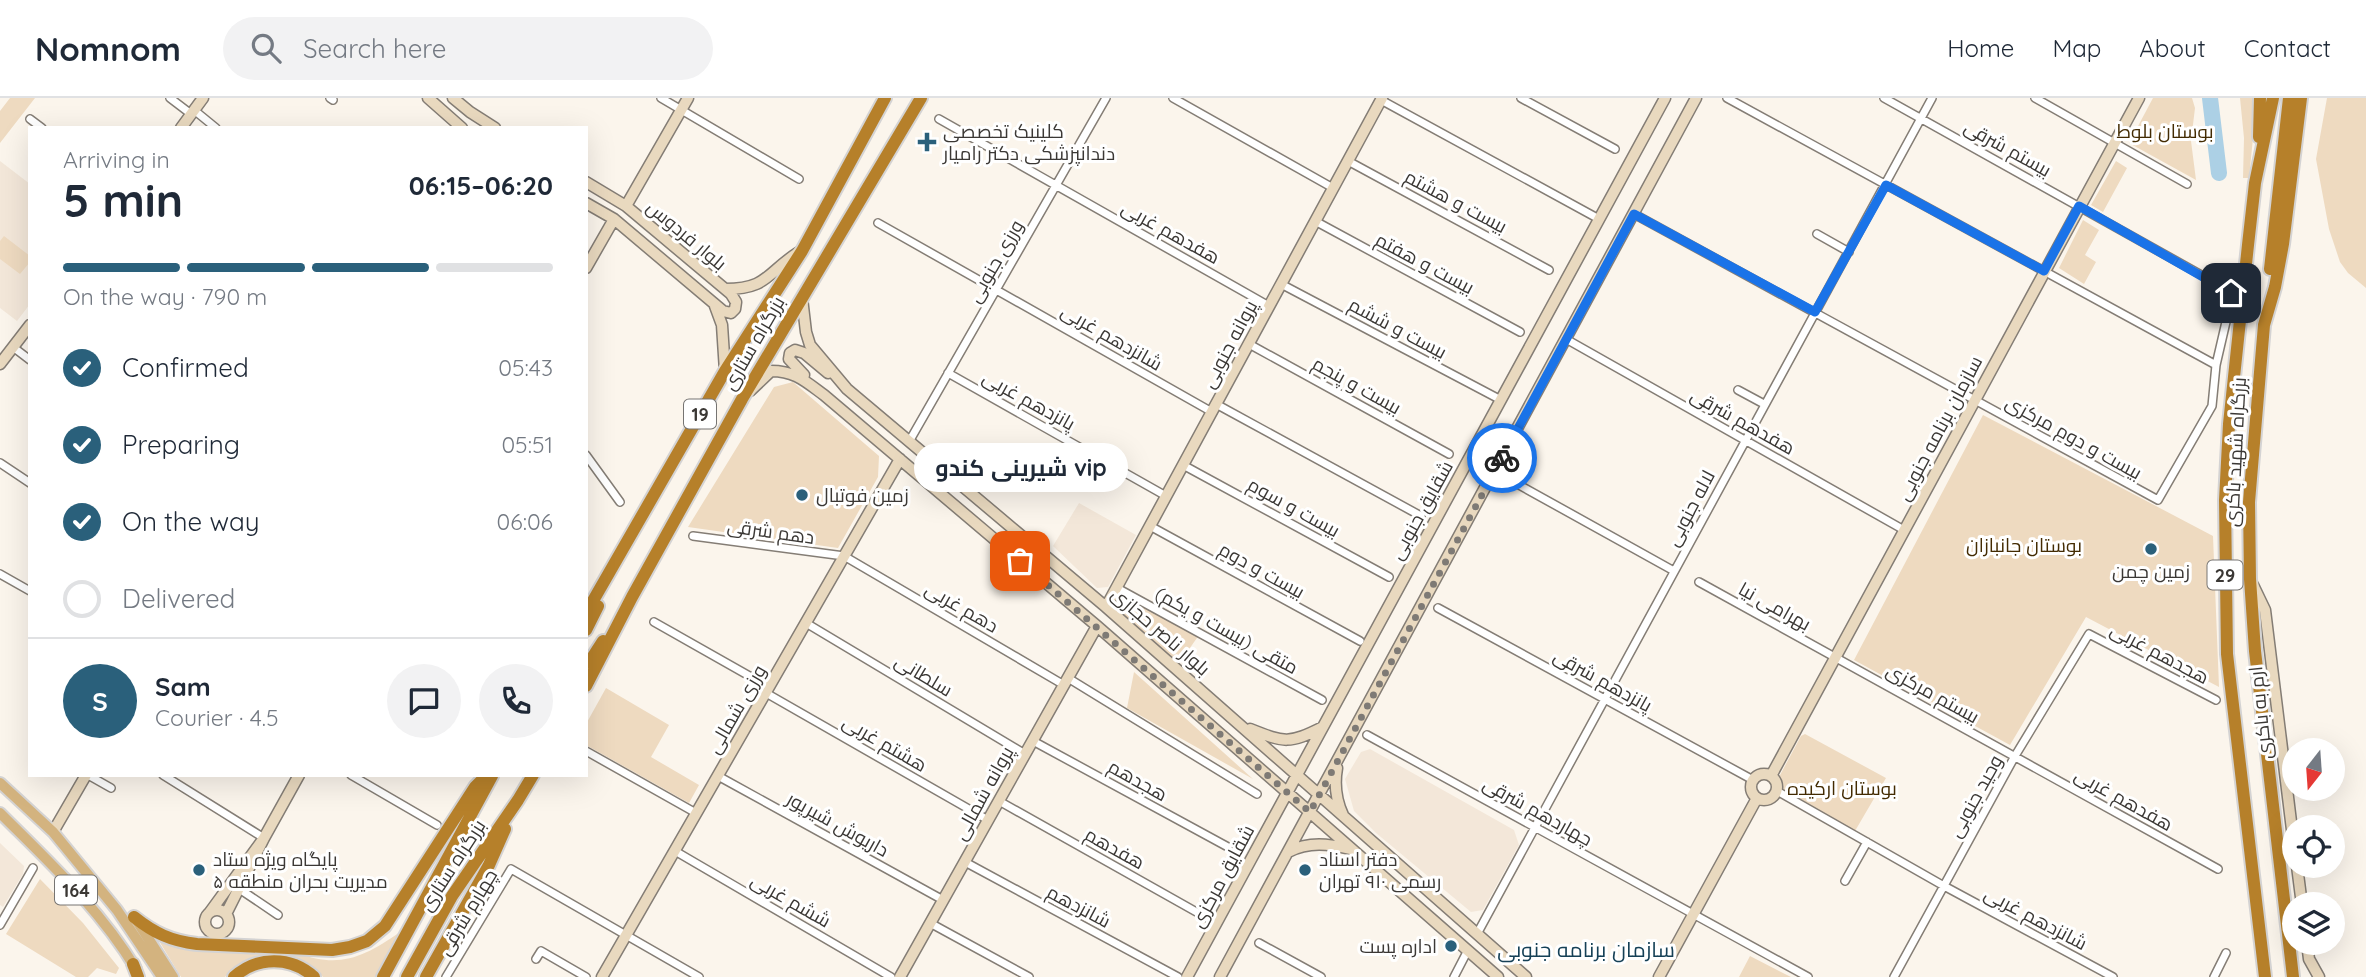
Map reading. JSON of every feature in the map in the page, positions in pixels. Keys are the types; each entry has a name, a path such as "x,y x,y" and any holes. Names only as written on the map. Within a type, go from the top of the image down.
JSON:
{"highway":[{"name":"بزرگراه ستاری","path":"588,610 725,371 802,251 885,98"},
{"name":"بزرگراه ستاری","path":"588,683 632,597 742,399 918,98"},
{"name":"29","path":"2257,173 2260,98"},
{"name":"بزرگراه شهید باکری","path":"2266,977 2227,654 2225,500 2230,424 2257,173 2273,98"},
{"name":"29","path":"2263,325 2289,98"},
{"name":"بزرگراه شهید باکری","path":"2293,977 2255,651 2249,502 2263,325 2275,286 2283,244 2301,98"},
{"path":"588,627 596,614 606,582"},
{"path":"588,662 632,597"},
{"path":"134,917 159,935 197,944 332,950 367,941 385,926 399,907 475,787 488,777"},
{"name":"بزرگراه ستاری","path":"383,977 489,777"},
{"name":"بزرگراه ستاری","path":"407,977 452,896 532,777"},
{"path":"426,977 489,865 518,800"},
{"path":"234,977 256,963 275,960 293,964 314,977"},
{"path":"133,964 139,977"}],"main road":[{"path":"182,126 204,98"},
{"path":"428,98 460,126"},
{"path":"453,98 492,126"},
{"path":"626,206 688,98"},
{"name":"شقایق جنوبی","path":"1288,792 1665,98"},
{"path":"1220,977 1696,98"},
{"name":"سازمان برنامه جنوبی","path":"1771,776 2139,98"},
{"name":"پروانه جنوبی","path":"1106,607 1381,99"},
{"name":"بلوار فردوس","path":"588,183 626,206 724,289 755,286 781,264 802,251"},
{"name":"بلوار فردوس","path":"588,204 614,219 713,302 722,325 725,371"},
{"path":"588,264 614,219"},
{"path":"713,302 723,311 733,312 736,302 724,289"},
{"name":"بلوار ناصر حجازی","path":"802,297 810,345 847,389 1106,607 1526,977"},
{"path":"0,364 28,328"},
{"path":"824,395 789,359 792,351 795,349 804,353 847,389"},
{"name":"بلوار ناصر حجازی","path":"742,399 771,371 794,373 824,395 1097,626 1498,977"},
{"name":"ورزی شمالی","path":"602,977 900,459"},
{"name":"ارم به باکری","path":"2250,579 2265,610 2290,815"},
{"name":"پروانه شمالی","path":"900,977 1097,626"},
{"path":"1243,726 1279,741 1293,740 1323,727"},
{"path":"1339,757 1335,787 1345,818"},
{"path":"1763,774 1771,776 1777,783 1777,791 1769,800 1757,799 1751,788 1753,780 1763,774"},
{"path":"53,832 86,777"},
{"path":"226,914 298,777"},
{"name":"164","path":"0,783 53,832 117,909 162,977"},
{"name":"شقایق مرکزی","path":"1187,977 1288,792"},
{"path":"1660,977 1757,799"},
{"name":"164","path":"0,813 64,876 118,939 133,964"},
{"path":"210,912 220,910 226,914 229,922 227,929 216,934 209,932 205,918 264,838"},
{"path":"1288,852 1315,844 1353,849"},
{"path":"117,909 134,917 173,977"},
{"path":"2308,955 2319,977"}],"street":[{"path":"170,98 213,126"},
{"path":"661,98 799,179"},
{"name":"ورزی جنوبی","path":"910,440 1106,98"},
{"path":"1173,98 1333,188"},
{"path":"1521,98 1615,149"},
{"path":"1727,98 2216,365"},
{"name":"بیستم شرقی","path":"1884,98 2230,291 2232,296 2216,365"},
{"name":"لاله جنوبی","path":"1477,934 1932,98"},
{"path":"2035,98 2187,184"},
{"path":"1381,99 1599,219"},
{"path":"30,119 39,126"},
{"path":"939,119 1056,185"},
{"name":"بیست و هشتم","path":"1348,161 1549,270"},
{"name":"هفدهم غربی","path":"1056,185 1269,306"},
{"name":"بیست و دوم مرکزی","path":"1634,214 2158,500 2212,406 2216,365"},
{"name":"بیست و هفتم","path":"1315,221 1520,332"},
{"name":"شانزدهم غربی","path":"878,223 1214,408 1421,516"},
{"path":"1817,234 1849,252"},
{"name":"بیست و ششم","path":"1281,284 1501,400"},
{"name":"هفدهم شرقی","path":"1566,339 1904,530"},
{"name":"بیست و پنجم","path":"1249,344 1449,454"},
{"path":"13,347 28,358"},
{"name":"پانزدهم غربی","path":"948,373 1166,496"},
{"path":"1738,390 1764,404"},
{"path":"588,458 620,502"},
{"path":"0,463 28,482"},
{"name":"بیست و سوم","path":"1183,465 1389,577"},
{"path":"1494,471 1674,571"},
{"name":"بیست و دوم","path":"1150,526 1360,641"},
{"name":"دهم شرقی","path":"693,536 844,556"},
{"name":"دهم غربی","path":"844,556 1066,681 1257,794"},
{"path":"0,574 28,590"},
{"name":"بهرامی نیا","path":"1699,582 1835,658"},
{"name":"متقی (بیست و یکم)","path":"1116,588 1322,699"},
{"name":"پانزدهم شرقی","path":"1438,608 1753,780"},
{"name":"هشتم غربی","path":"654,622 988,820"},
{"name":"سلطانی","path":"806,623 1025,754"},
{"name":"هجدهم غربی","path":"2089,634 2216,700"},
{"name":"وحید جنوبی","path":"1894,977 2015,756 2089,634"},
{"name":"بیستم مرکزی","path":"1835,658 2015,756"},
{"name":"چهاردهم شرقی","path":"1367,735 1808,977"},
{"name":"هجدهم","path":"1032,741 1228,847"},
{"path":"588,752 696,813"},
{"name":"هفدهم غربی","path":"2015,756 2218,869"},
{"name":"داریوش شیرپور","path":"718,776 943,900"},
{"path":"91,777 111,788"},
{"path":"166,777 264,838"},
{"path":"354,777 437,825"},
{"name":"شانزدهم غربی","path":"1777,791 1944,886 2113,977"},
{"name":"هفدهم","path":"999,801 1216,923"},
{"path":"1844,881 1867,842"},
{"name":"ششم غربی","path":"674,851 891,977"},
{"name":"شانزدهم","path":"965,862 1178,977"},
{"path":"0,925 4,911 33,869"},
{"name":"چهارم شرقی","path":"446,977 511,869 626,935"},
{"path":"238,888 278,915"},
{"path":"930,923 1029,977"},
{"path":"626,935 699,977"},
{"path":"1259,943 1321,977"},
{"path":"1454,977 1468,950"},
{"path":"536,959 541,951 586,977"},
{"path":"2214,977 2227,953"}],"shaded area":[{"path":"0,161 28,182 28,307 17,321 0,308"},
{"path":"1079,503 1136,535 1108,587 1097,588 1053,546"},
{"path":"1370,749 1514,830 1519,845 1483,910 1471,912 1376,833 1354,811 1345,779 1361,752"},
{"path":"0,843 24,866 23,874 3,907 0,905"}],"green space":[{"path":"10,98 35,98 0,143 0,111"},
{"name":"بوستان بلوط","path":"2153,98 2192,98 2195,108 2191,141 2196,180 2129,143"},
{"path":"2240,98 2257,98 2249,178 2243,178 2244,138"},
{"path":"2327,98 2366,98 2366,288 2348,273 2340,262 2329,229 2316,159"},
{"path":"2116,161 2127,168 2103,212 2091,205"},
{"path":"2083,220 2099,230 2085,255 2096,262 2084,284 2059,268"},
{"path":"4,236 28,254 28,264 20,274 0,259 0,241"},
{"path":"793,382 879,456 878,477 838,548 688,527 774,387"},
{"name":"بوستان جانبازان","path":"1983,415 2213,536 2219,687 2086,617 2010,745 1854,660"},
{"path":"1122,592 1199,635 1178,665 1111,609"},
{"path":"1134,672 1253,779 1127,708"},
{"path":"606,688 669,725 651,757 699,785 689,803 588,746 588,720"},
{"name":"بوستان ارکیده","path":"1805,734 1886,778 1855,831 1781,790 1779,777 1801,736"},
{"path":"40,879 83,923 119,968 116,974 97,968 88,977 76,977 6,934"},
{"path":"400,932 376,977 323,977 298,962 277,957 257,957 245,961 225,977 181,977 159,941 190,948 297,953 312,958 339,960 363,954"},
{"path":"1750,956 1787,975 1791,977 1739,977"}],"waterway":[{"path":"2210,98 2219,173"}],"way so far":[{"path":"1020,561 1310,812 1502,458"}],"place":[{"name":"کلینیک تخصصی دندانپزشکی دکتر رامیار","path":"927,142"},
{"name":"زمین فوتبال","path":"802,495"},
{"name":"زمین چمن","path":"2151,549"},
{"name":"شیرینی کندو vip","path":"1020,561"},
{"name":"پایگاه ویژه ستاد مدیریت بحران منطقه ۵","path":"199,870"},
{"name":"دفتر اسناد رسمی ۹۱۰ تهران","path":"1305,870"},
{"name":"اداره پست","path":"1451,946"}],"district":[{"name":"سازمان برنامه جنوبی","path":"1586,949"}],"route":[{"path":"1502,458 1634,214 1815,312 1886,185 2044,271 2079,206 2231,293"}]}
